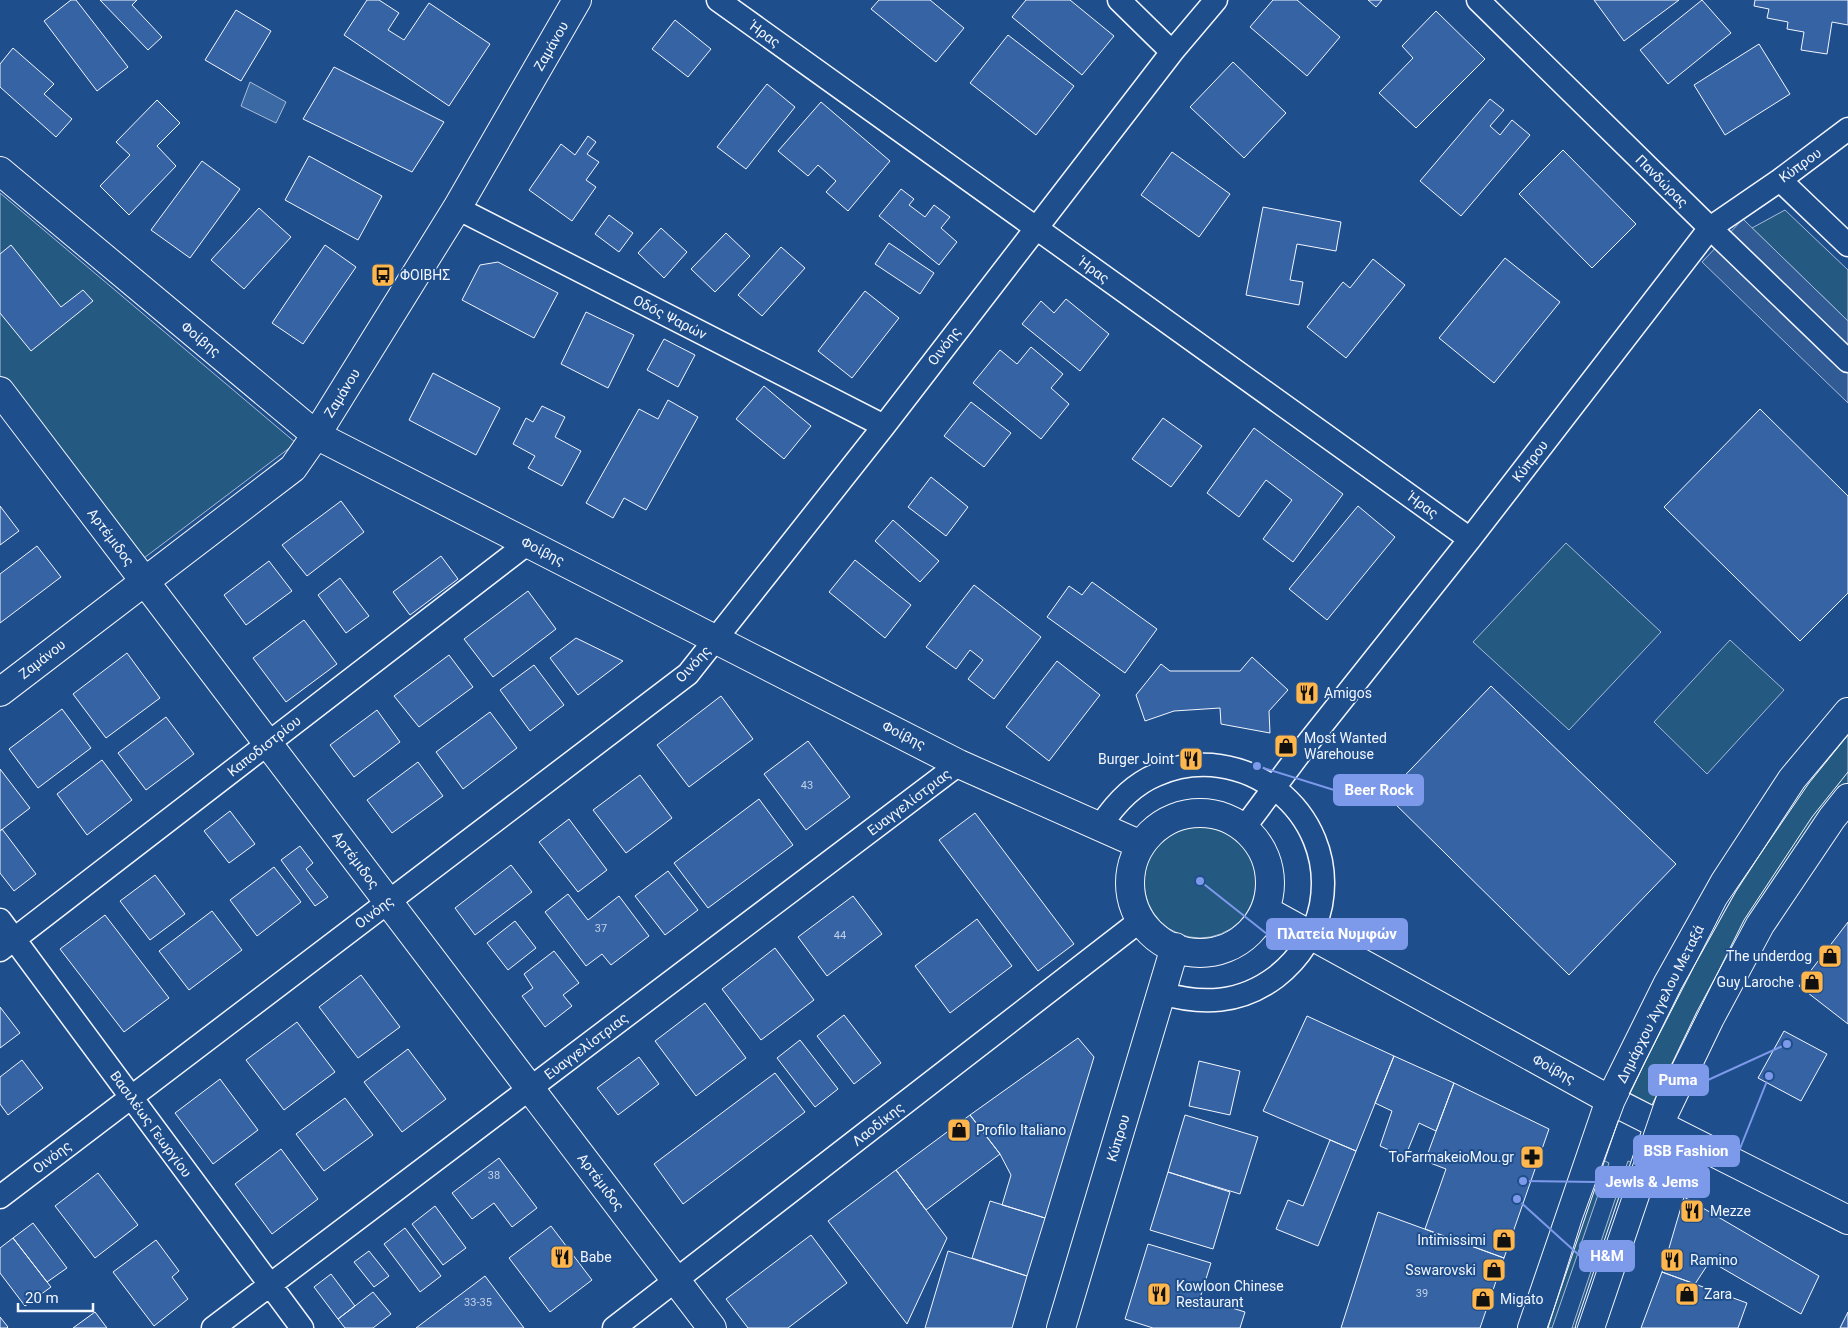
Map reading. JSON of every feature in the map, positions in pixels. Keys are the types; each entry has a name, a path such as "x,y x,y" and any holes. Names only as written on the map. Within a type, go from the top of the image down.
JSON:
{"street":[{"name":"Ζαμάνου","path":"0,692 293,468 316,435 457,208 577,0"},
{"name":"Ήρας","path":"718,0 1470,539"},
{"path":"1118,0 1172,52"},
{"name":"Οινόης","path":"0,1197 688,674 884,426 1172,52 1216,0"},
{"name":"Πανδώρας","path":"1478,0 1848,361"},
{"name":"Κύπρου","path":"1244,828 1710,228 1780,180 1848,129"},
{"name":"Φοίβης","path":"0,171 316,435 959,764 1101,825 1141,845"},
{"path":"1780,180 1848,245"},
{"name":"Οδóς Ψαρών","path":"457,208 884,426"},
{"name":"Αρτέμιδος","path":"0,391 712,1328"},
{"name":"Καποδιστρίου","path":"7,944 528,543"},
{"name":"Δημάρχου Άγγελου Μεταξά","path":"1532,1328 1610,1100 1668,983 1724,883 1792,780 1848,712"},
{"name":"Ευαγγελίστριας","path":"213,1328 959,764"},
{"path":"1101,825 1115,805 1133,788 1155,775 1179,767 1204,764 1229,767 1253,775 1275,787 1290,801 1303,817 1313,835 1320,854 1323,875 1322,896 1318,916 1311,935 1300,954 1285,970 1268,983 1248,993 1226,999 1204,1001 1182,999 1161,993"},
{"path":"1590,1328 1659,1124 1710,1018 1760,925 1832,818 1848,798"},
{"path":"1192,813 1208,813 1223,816 1244,828 1259,845 1268,866 1270,888 1265,910 1254,928 1237,942 1217,951 1196,952 1175,947 1161,941 1141,920 1133,902 1130,882 1133,863 1141,845 1163,823 1192,813"},
{"name":"Φοίβης","path":"1265,910 1610,1100 1848,1220"},
{"name":"Βασιλέως Γεωργίου","path":"0,920 7,944 131,1097 302,1328"},
{"name":"Λαοδίκης","path":"614,1328 1141,920"},
{"name":"Κύπρου","path":"1061,1328 1175,947"}],"shaded area":[{"path":"250,82 286,102 276,123 241,106"},
{"path":"0,193 296,443 140,561 0,376"},
{"path":"1785,210 1848,270 1848,321 1752,228"},
{"path":"1743,219 1848,321 1848,403 1702,262"},
{"path":"1566,543 1661,632 1569,730 1473,642"},
{"path":"1730,640 1784,690 1707,774 1654,722"},
{"path":"1848,727 1848,783 1825,814 1658,1108 1626,1091 1663,1015 1782,810"},
{"path":"1200,826 1222,830 1240,842 1252,860 1256,882 1252,904 1240,922 1222,934 1200,938 1178,934 1160,922 1148,904 1144,882 1148,860 1160,842 1178,830"},
{"path":"1601,1159 1609,1163 1552,1328 1543,1328"},
{"path":"1628,1161 1637,1165 1581,1328 1572,1328"}],"building":[{"path":"71,0 76,0 128,67 97,91 44,21"},
{"path":"100,0 137,0 132,5 162,37 148,50"},
{"path":"367,0 379,0 399,13 388,30 404,40 429,3 490,44 449,106 344,35"},
{"path":"879,0 930,0 964,28 936,62 871,9"},
{"path":"1026,0 1070,0 1114,36 1082,75 1012,17"},
{"path":"1273,0 1297,0 1340,37 1307,76 1250,27"},
{"path":"1368,0 1382,0 1376,7"},
{"path":"1594,0 1679,0 1624,41"},
{"path":"1702,0 1731,33 1668,84 1640,50"},
{"path":"1755,0 1848,0 1848,25 1832,22 1827,54 1801,50 1804,32 1787,29 1788,22 1767,18 1769,9 1754,6"},
{"path":"236,10 271,31 241,81 205,60"},
{"path":"1436,11 1485,59 1416,128 1379,93 1413,58 1402,46"},
{"path":"675,20 711,49 688,77 652,49"},
{"path":"1008,35 1074,86 1036,135 970,83"},
{"path":"1759,44 1790,94 1725,135 1694,85"},
{"path":"13,48 54,84 44,94 72,119 56,137 0,87 0,64"},
{"path":"1233,62 1286,113 1244,158 1190,107"},
{"path":"334,67 444,122 412,172 303,119"},
{"path":"767,84 795,107 746,169 717,147"},
{"path":"1490,99 1504,110 1490,126 1500,135 1512,120 1530,135 1461,216 1420,181"},
{"path":"157,100 180,123 157,146 176,166 129,215 100,186 130,155 116,142"},
{"path":"821,102 890,161 848,211 826,192 836,181 818,165 808,176 778,151"},
{"path":"588,136 596,142 587,154 599,162 586,180 596,187 572,221 529,190 561,144 575,155"},
{"path":"1563,150 1636,224 1592,268 1519,194"},
{"path":"1172,152 1230,194 1199,237 1141,195"},
{"path":"309,156 382,196 358,240 285,200"},
{"path":"202,161 240,189 190,258 151,230"},
{"path":"901,189 914,199 909,205 925,217 934,205 950,217 941,228 957,242 939,265 879,216"},
{"path":"1263,207 1341,222 1336,251 1297,244 1290,280 1303,282 1299,305 1246,295"},
{"path":"259,208 291,237 244,289 211,260"},
{"path":"609,215 633,233 619,252 595,234"},
{"path":"661,228 687,252 664,278 638,253"},
{"path":"726,233 750,256 715,292 691,269"},
{"path":"889,243 934,273 920,294 875,264"},
{"path":"11,245 61,307 83,290 93,301 31,351 0,313 0,254"},
{"path":"325,245 356,267 303,344 272,323"},
{"path":"781,247 805,268 762,316 738,295"},
{"path":"1505,258 1560,302 1494,383 1439,338"},
{"path":"1373,259 1405,285 1346,358 1307,327 1343,282 1350,288"},
{"path":"498,262 558,293 534,338 462,300 480,265"},
{"path":"865,291 899,318 852,378 818,351"},
{"path":"1066,299 1109,334 1080,371 1022,324 1041,301 1054,313"},
{"path":"586,312 634,335 608,388 561,364"},
{"path":"664,339 695,355 678,387 647,370"},
{"path":"1031,347 1063,374 1051,388 1069,404 1041,439 973,383 1000,350 1017,364"},
{"path":"433,373 500,408 476,455 409,420"},
{"path":"764,386 811,426 784,459 736,419"},
{"path":"668,400 698,417 646,510 624,498 613,518 586,503 639,409 658,419"},
{"path":"971,402 1011,433 984,467 944,436"},
{"path":"542,406 565,417 555,437 581,451 562,486 528,468 535,456 513,444 526,418 533,422"},
{"path":"1760,409 1848,496 1848,593 1800,641 1664,507"},
{"path":"1163,418 1202,446 1171,487 1132,459"},
{"path":"1254,428 1343,494 1293,562 1263,539 1292,500 1266,480 1239,517 1207,493"},
{"path":"931,477 968,507 946,536 908,507"},
{"path":"341,501 364,532 307,576 282,545"},
{"path":"0,506 19,531 0,545"},
{"path":"1358,506 1395,537 1327,620 1289,589"},
{"path":"893,520 939,561 920,582 875,541"},
{"path":"37,546 61,577 0,623 0,574"},
{"path":"441,556 458,579 410,615 393,592"},
{"path":"855,560 911,605 885,638 829,592"},
{"path":"269,561 292,591 246,625 224,595"},
{"path":"340,578 369,616 346,633 318,595"},
{"path":"1092,582 1157,629 1125,673 1047,617 1069,586 1082,595"},
{"path":"974,585 1041,637 994,699 968,679 983,660 970,650 956,669 926,647"},
{"path":"528,591 556,629 493,677 464,639"},
{"path":"304,620 337,664 286,702 253,658"},
{"path":"576,638 623,661 578,695 550,658"},
{"path":"127,653 160,698 106,738 73,694"},
{"path":"449,655 473,687 419,727 394,696"},
{"path":"1252,657 1288,690 1269,711 1270,733 1221,724 1220,708 1174,711 1145,721 1136,695 1161,664 1170,671 1240,671"},
{"path":"1057,661 1100,695 1049,761 1006,727"},
{"path":"534,665 564,705 530,731 500,690"},
{"path":"1491,686 1676,864 1569,975 1386,795"},
{"path":"721,696 753,739 689,787 657,745"},
{"path":"62,709 91,748 38,788 9,749"},
{"path":"377,710 400,742 354,777 330,745"},
{"path":"490,712 517,748 463,789 436,752"},
{"path":"166,717 194,754 146,790 118,753"},
{"path":"808,741 850,797 806,830 764,774"},
{"path":"102,760 132,800 87,835 57,794"},
{"path":"418,762 443,796 392,833 367,800"},
{"path":"0,769 30,808 0,831"},
{"path":"640,775 672,818 626,853 593,810"},
{"path":"759,799 793,845 708,908 674,863"},
{"path":"230,811 255,844 229,863 204,831"},
{"path":"975,813 1074,944 1038,971 939,840"},
{"path":"569,819 607,870 578,892 539,842"},
{"path":"2,829 36,874 14,891 0,873 0,831"},
{"path":"300,846 313,863 306,869 328,897 315,906 281,860"},
{"path":"511,865 532,892 475,935 455,908"},
{"path":"274,867 301,902 257,936 230,900"},
{"path":"668,871 698,910 665,935 635,896"},
{"path":"155,875 185,914 150,940 120,901"},
{"path":"568,894 588,920 619,896 649,936 611,965 602,954 586,966 545,912"},
{"path":"853,896 882,934 827,976 798,937"},
{"path":"212,911 242,950 189,990 159,951"},
{"path":"105,915 169,998 124,1032 60,949"},
{"path":"977,919 1012,966 950,1013 915,966"},
{"path":"515,921 536,948 508,970 487,943"},
{"path":"1848,922 1848,1024 1799,986"},
{"path":"775,948 814,1000 761,1040 722,989"},
{"path":"554,951 579,983 563,995 572,1006 545,1027 522,996 533,988 524,974"},
{"path":"361,975 400,1027 358,1058 319,1007"},
{"path":"705,1003 746,1058 696,1096 655,1041"},
{"path":"0,1007 20,1033 0,1048"},
{"path":"844,1015 881,1063 854,1084 817,1036"},
{"path":"1307,1016 1394,1056 1356,1151 1263,1111"},
{"path":"297,1022 335,1072 284,1110 246,1060"},
{"path":"1784,1031 1827,1054 1801,1101 1758,1078"},
{"path":"1078,1038 1094,1057 1045,1218 1002,1205 1011,1175 1000,1154 970,1115"},
{"path":"800,1040 838,1089 815,1107 777,1058"},
{"path":"408,1049 446,1099 402,1132 364,1082"},
{"path":"1394,1056 1454,1083 1436,1131 1419,1123 1405,1157 1380,1146 1392,1111 1375,1103"},
{"path":"639,1057 659,1084 618,1115 597,1088"},
{"path":"22,1060 43,1088 8,1115 0,1104 0,1077"},
{"path":"1199,1061 1240,1071 1230,1115 1189,1106"},
{"path":"775,1073 805,1112 683,1204 654,1164"},
{"path":"220,1079 258,1130 213,1164 175,1113"},
{"path":"1454,1083 1549,1129 1504,1258 1425,1229 1446,1169 1425,1161"},
{"path":"345,1098 373,1135 324,1171 296,1134"},
{"path":"970,1115 1000,1154 926,1210 896,1170"},
{"path":"1185,1115 1258,1137 1240,1194 1168,1172"},
{"path":"1330,1140 1356,1151 1318,1246 1276,1229 1288,1200 1303,1206"},
{"path":"281,1149 318,1199 272,1234 235,1184"},
{"path":"499,1158 537,1208 512,1227 494,1203 472,1219 452,1193"},
{"path":"896,1170 947,1238 907,1324 828,1221"},
{"path":"1168,1172 1230,1192 1213,1249 1150,1230"},
{"path":"98,1173 138,1225 95,1258 55,1206"},
{"path":"1684,1197 1819,1276 1801,1314 1710,1261 1695,1284 1662,1272"},
{"path":"990,1201 1045,1218 1027,1276 972,1258"},
{"path":"435,1206 466,1248 443,1265 412,1224"},
{"path":"1378,1212 1504,1258 1480,1328 1341,1328"},
{"path":"33,1223 67,1268 47,1282 13,1238"},
{"path":"551,1226 592,1280 550,1312 509,1258"},
{"path":"405,1228 441,1276 420,1292 384,1244"},
{"path":"811,1235 847,1283 788,1328 748,1328 726,1299"},
{"path":"13,1238 51,1287 25,1306 0,1273 0,1248"},
{"path":"156,1240 179,1271 172,1277 188,1299 154,1326 113,1272"},
{"path":"1148,1244 1211,1263 1200,1298 1245,1312 1240,1328 1153,1328 1125,1319"},
{"path":"369,1251 389,1276 374,1287 354,1262"},
{"path":"948,1251 1027,1276 1012,1328 925,1328"},
{"name":"Zara","path":"1662,1272 1747,1303 1738,1328 1641,1328"},
{"path":"331,1274 355,1306 338,1319 314,1287"},
{"path":"485,1276 524,1328 416,1328"},
{"path":"373,1292 391,1314 373,1328 345,1328 338,1319"},
{"path":"95,1312 107,1328 73,1328"},
{"path":"1848,1312 1848,1328 1840,1328"},
{"path":"0,1317 8,1327 7,1328 0,1328"}],"tram line":[{"path":"1548,1328 1582,1220 1624,1106 1646,1060 1726,904 1809,783 1848,735"},
{"path":"1577,1328 1656,1097 1744,920 1812,817 1848,772"}],"place":[{"name":"ΦΟΙΒΗΣ","path":"383,275"},
{"name":"Amigos","path":"1307,693"},
{"name":"Most Wanted Warehouse","path":"1286,746"},
{"name":"Burger Joint","path":"1191,759"},
{"name":"Beer Rock","path":"1257,766"},
{"name":"Πλατεία Νυμφών","path":"1200,881"},
{"name":"The underdog","path":"1830,956"},
{"name":"Guy Laroche","path":"1812,982"},
{"name":"Puma","path":"1787,1044"},
{"name":"BSB Fashion","path":"1769,1076"},
{"name":"Profilo Italiano","path":"959,1130"},
{"name":"ToFarmakeioMou.gr","path":"1532,1157"},
{"name":"Jewls & Jems","path":"1523,1181"},
{"name":"H&M","path":"1517,1199"},
{"name":"Mezze","path":"1692,1211"},
{"name":"Intimissimi","path":"1504,1240"},
{"name":"Babe","path":"562,1257"},
{"name":"Ramino","path":"1672,1260"},
{"name":"Sswarovski","path":"1494,1270"},
{"name":"Kowloon Chinese Restaurant","path":"1159,1294"},
{"name":"Zara","path":"1687,1294"},
{"name":"Migato","path":"1483,1299"}]}
